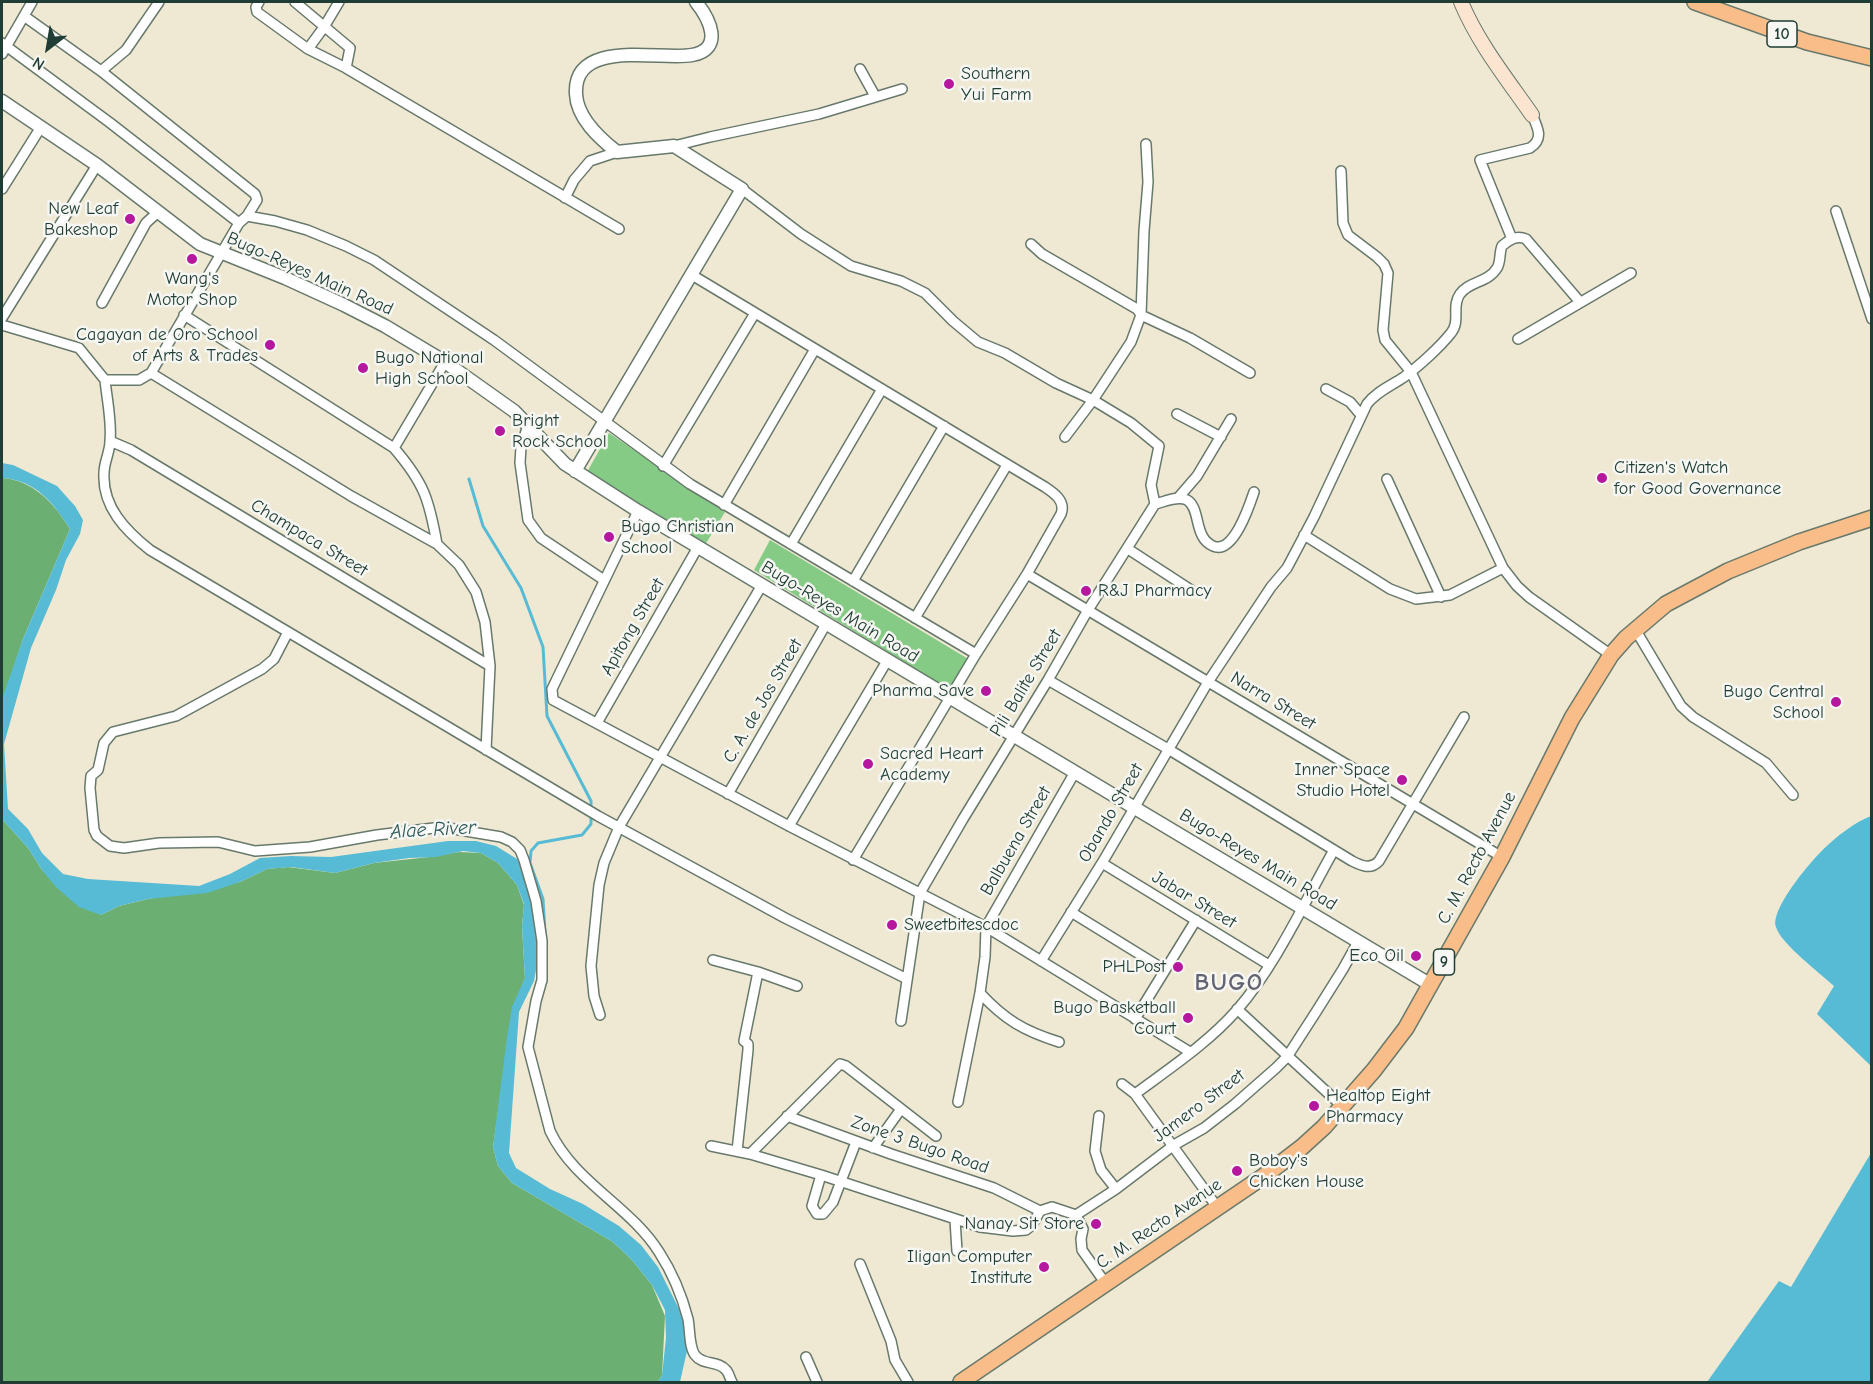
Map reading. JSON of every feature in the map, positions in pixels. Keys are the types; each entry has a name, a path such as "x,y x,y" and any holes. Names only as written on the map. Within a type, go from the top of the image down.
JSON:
{"highway":[{"name":"10","path":"1695,2 1780,34 1872,58"},
{"name":"C. M. Recto Avenue","path":"961,1383 1302,1147 1343,1107 1406,1028 1502,857 1572,718 1611,655 1635,629 1666,604 1728,571 1799,542 1872,518"}],"main road":[{"path":"1461,2 1482,41 1532,115"}],"street":[{"path":"32,2 3,48 243,219 274,221 307,230 374,260 494,339 663,466 724,505 976,654"},
{"path":"100,71 126,50 159,2"},
{"path":"260,2 256,7 257,12 308,49 346,68 619,229"},
{"path":"295,2 350,48 346,68"},
{"path":"308,49 339,2"},
{"path":"617,152 598,138 577,104 577,81 583,70 593,62 610,57 643,54 691,56 700,53 711,41 712,32 710,22 696,2"},
{"path":"24,16 100,71 255,194 257,200 221,253 151,373 139,380 105,380"},
{"path":"860,69 875,96"},
{"path":"565,198 574,180 590,162 617,152 674,146 819,114 902,89"},
{"name":"Bugo-Reyes Main Road","path":"2,101 97,165 195,241 345,305 445,362 494,396 528,425 553,453 575,471 638,511 1431,985"},
{"path":"1532,115 1540,134 1536,144 1530,148 1480,160 1512,239 1526,239 1580,302"},
{"path":"2,189 41,127"},
{"path":"1065,437 1093,400 1131,342 1142,315 1148,182 1146,144"},
{"path":"674,146 742,189 801,234 850,266 901,281 926,293 953,321 978,342 1005,353 1056,383 1093,400 1140,429 1159,446 1151,485 1155,504 1178,498 1186,499 1193,506 1203,538 1217,548 1230,543 1254,492"},
{"path":"2,318 97,165"},
{"path":"1341,171 1343,223 1348,235 1384,264 1388,273 1383,330 1385,340 1411,372 1503,568 1529,597 1611,655"},
{"path":"575,471 742,189"},
{"path":"1836,211 1872,319"},
{"path":"102,303 146,223 158,212"},
{"name":"Obando Street","path":"1041,961 1102,863 1208,681 1271,587 1287,568 1338,467 1361,415 1372,397 1411,372 1454,328 1456,303 1461,291 1489,277 1496,270 1502,246 1512,239"},
{"path":"1031,244 1042,254 1137,309 1142,315 1190,338 1250,373"},
{"path":"1518,339 1630,273"},
{"path":"692,275 1053,492 1062,503 1063,509 1027,574 976,654 854,860"},
{"path":"663,466 755,313"},
{"path":"184,315 394,448 414,472 425,493 432,512 437,544"},
{"path":"2,325 79,348 105,380 110,441 104,468 104,483 116,517 130,534 150,550 598,816 785,918 907,979"},
{"path":"724,505 815,349"},
{"path":"394,448 445,362"},
{"path":"151,373 351,496 437,544 459,565 476,592 485,622 490,666 486,750"},
{"path":"791,544 882,389"},
{"path":"1326,389 1350,402 1361,415"},
{"path":"1177,414 1221,437"},
{"path":"1178,498 1197,476 1231,419"},
{"path":"528,425 521,447 520,463 528,520 532,528 552,547 604,580"},
{"path":"853,581 944,426"},
{"name":"Champaca Street","path":"110,441 131,450 490,666"},
{"path":"915,618 1007,465"},
{"path":"1387,479 1441,597"},
{"name":"Pili Balite Street","path":"901,1021 920,893 1088,610 1155,504"},
{"path":"638,511 551,695 557,704 986,927 1190,1052"},
{"path":"1304,535 1390,589 1416,599 1441,597 1460,591 1503,568"},
{"name":"Apitong Street","path":"597,723 698,547"},
{"path":"1128,549 1191,590"},
{"name":"Narra Street","path":"1027,574 1502,857"},
{"path":"600,1015 594,996 591,966 599,885 604,863 620,827 762,585"},
{"name":"C. A. de Jos Street","path":"728,794 826,624"},
{"path":"1635,629 1681,706 1693,717 1766,763 1793,795"},
{"path":"288,632 274,659 262,669 176,716 119,730 108,735 100,754 98,770 91,776 93,830 110,846 124,848 159,843 218,842 255,850 310,847 377,835 442,828 501,837 512,842 520,850 524,860 536,901 542,941 542,980 528,1047 550,1131 571,1165 644,1232 659,1252 672,1273 681,1298 693,1353 700,1361 719,1364 726,1369 732,1383"},
{"path":"789,826 887,661"},
{"path":"1048,680 1168,749 1334,850 1365,866 1376,864 1464,717"},
{"name":"Balbuena Street","path":"986,927 1075,772"},
{"path":"1135,1094 1190,1052 1237,1009 1269,965 1334,850"},
{"name":"Jabar Street","path":"1102,863 1269,965"},
{"path":"1071,912 1166,970"},
{"path":"1135,1018 1196,920"},
{"path":"958,1102 980,993 986,927"},
{"name":"Jamero Street","path":"1076,1215 1116,1189 1174,1145 1204,1128 1235,1104 1287,1057 1358,942"},
{"path":"713,960 758,972 797,986"},
{"path":"737,1151 748,1050 748,1044 744,1041 758,972"},
{"path":"980,993 1011,1023 1059,1042"},
{"path":"1237,1009 1343,1107"},
{"path":"750,1154 840,1064 846,1066 936,1136"},
{"path":"1122,1084 1135,1094 1217,1207"},
{"path":"873,1148 901,1109"},
{"name":"Zone 3 Bugo Road","path":"787,1116 873,1148 994,1188 1040,1211"},
{"path":"1099,1116 1095,1151 1101,1170 1116,1189"},
{"path":"821,1175 812,1201 817,1214 824,1214 829,1209 856,1142"},
{"path":"711,1146 750,1154 841,1181 980,1227 1013,1231 1026,1230 1032,1225 1040,1211 1052,1207 1076,1215 1083,1229 1082,1250 1106,1284"},
{"path":"955,1220 957,1251"},
{"path":"860,1264 888,1332 895,1360 908,1383"},
{"path":"806,1356 817,1383"}],"green space":[{"path":"609,433 725,512 705,545 587,472"},
{"path":"2,478 23,483 42,494 70,529 23,639 2,703"},
{"path":"770,540 970,660 952,691 754,570"},
{"path":"2,819 28,848 42,870 101,915 119,906 148,899 240,882 267,869 288,867 335,873 374,863 459,852 481,853 498,863 517,885 524,905 522,927 525,978 512,1012 493,1147 498,1166 512,1183 613,1242 632,1260 652,1285 665,1316 662,1375 658,1382 2,1382"}],"water":[{"path":"2,463 13,465 57,486 75,506 83,520 80,534 66,560 31,648 4,744 8,809 28,829 42,853 63,874 88,879 199,886 230,874 260,858 331,857 448,841 476,841 496,846 517,859 530,878 538,959 534,981 519,1012 509,1153 516,1168 619,1226 641,1245 658,1267 683,1317 687,1351 680,1382 658,1382 662,1375 666,1338 665,1310 652,1285 632,1260 613,1242 512,1183 498,1166 493,1147 507,1037 512,1007 525,978 522,927 524,904 517,885 498,863 481,853 463,851 436,857 374,863 335,873 291,867 267,869 240,882 207,893 148,899 119,906 101,915 79,907 56,887 28,848 2,819 2,699 23,639 70,529 50,502 34,488 2,478"},
{"path":"1871,816 1871,1066 1817,1014 1834,986 1785,942 1776,927 1776,918 1786,896 1814,859 1844,832"},
{"path":"1871,1153 1871,1382 1707,1382 1779,1281 1791,1287"}],"waterway":[{"path":"469,479 483,526 521,588 543,647 547,716 591,801 591,824 582,835 538,843 531,851 530,863 543,899 545,933"}],"place":[{"name":"Southern Yui Farm","path":"949,84"},
{"name":"New Leaf Bakeshop","path":"130,219"},
{"name":"Wang's Motor Shop","path":"192,259"},
{"name":"Cagayan de Oro School of Arts & Trades","path":"270,345"},
{"name":"Bugo National High School","path":"363,368"},
{"name":"Bright Rock School","path":"500,431"},
{"name":"Citizen's Watch for Good Governance","path":"1602,478"},
{"name":"Bugo Christian School","path":"609,537"},
{"name":"R&J Pharmacy","path":"1086,591"},
{"name":"Pharma Save","path":"986,691"},
{"name":"Bugo Central School","path":"1836,702"},
{"name":"Sacred Heart Academy","path":"868,764"},
{"name":"Inner Space Studio Hotel","path":"1402,780"},
{"name":"Sweetbitescdoc","path":"892,925"},
{"name":"Eco Oil","path":"1416,956"},
{"name":"PHLPost","path":"1178,967"},
{"name":"Bugo Basketball Court","path":"1188,1018"},
{"name":"Healtop Eight Pharmacy","path":"1314,1106"},
{"name":"Boboy's Chicken House","path":"1237,1171"},
{"name":"Nanay Sit Store","path":"1096,1224"},
{"name":"Iligan Computer Institute","path":"1044,1267"}],"district":[{"name":"BUGO","path":"1229,983"}],"water label":[{"name":"Alae River","path":"433,830"}]}
